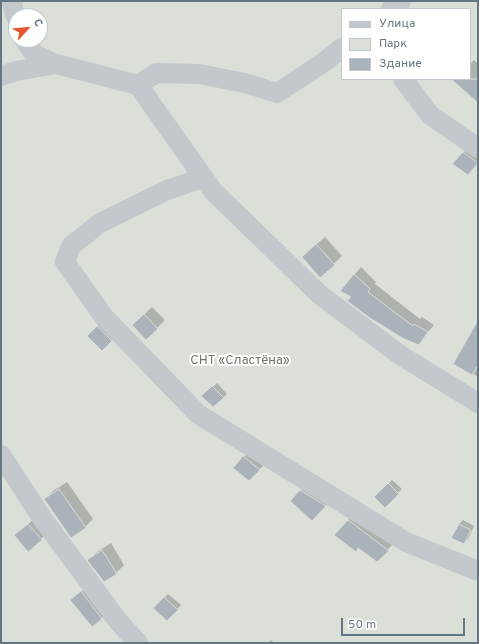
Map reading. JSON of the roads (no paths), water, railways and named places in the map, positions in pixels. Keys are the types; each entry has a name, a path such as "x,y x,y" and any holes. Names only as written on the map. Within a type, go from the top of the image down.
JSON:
{"lane":[{"path":"392,8 401,1"},
{"path":"30,48 34,54 56,64 138,85 213,191 319,294 400,355 478,403"},
{"path":"138,85 156,74 199,74 245,83 277,93 324,62 341,49"},
{"path":"1,76 16,71 56,64"},
{"path":"404,80 430,115 478,148"},
{"path":"204,178 167,190 100,223 71,246 65,262 104,317 198,414 406,542 478,572"},
{"path":"1,455 42,518 118,621 138,643"}],"park label":[{"name":"СНТ «Сластёна»","path":"240,361"}]}
